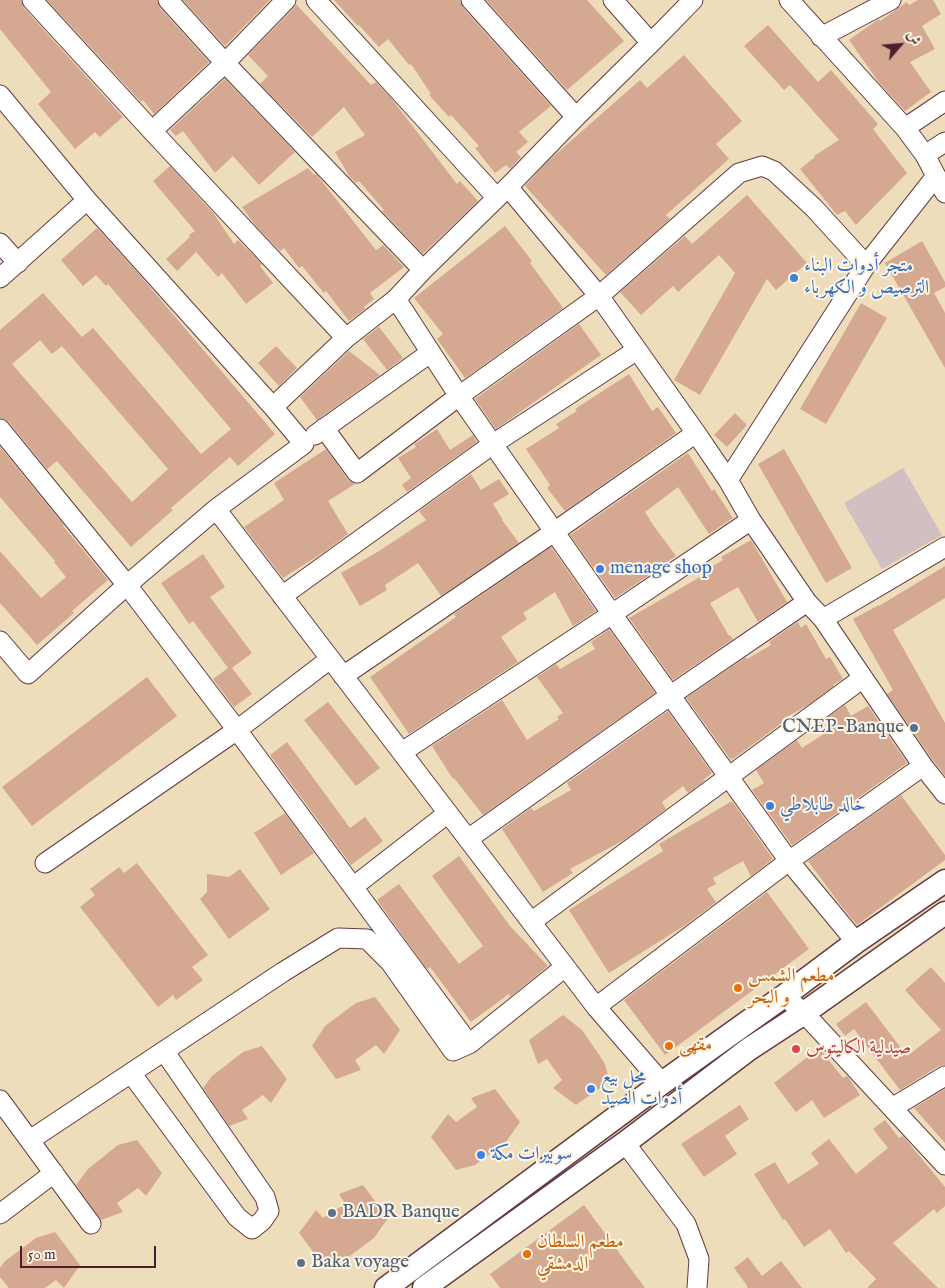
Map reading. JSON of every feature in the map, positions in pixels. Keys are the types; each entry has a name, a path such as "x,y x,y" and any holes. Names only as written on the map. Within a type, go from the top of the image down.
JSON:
{"main road":[{"path":"386,1288 662,1083 856,942 945,881"},
{"path":"424,1288 626,1143 749,1049 945,913"}],"street":[{"path":"32,0 346,338"},
{"path":"168,0 225,63 423,270"},
{"path":"152,131 225,63 286,0"},
{"path":"316,0 503,192 600,296 728,480 751,520 807,602 823,619 923,766 945,794"},
{"path":"471,0 576,117"},
{"path":"613,0 651,43"},
{"path":"273,406 346,338 396,299 693,0"},
{"path":"728,480 866,265 940,184 925,155 905,128 789,0"},
{"path":"821,37 891,0"},
{"path":"0,95 87,200 273,406 304,444"},
{"path":"905,128 945,101"},
{"path":"925,155 945,142"},
{"path":"324,428 357,473 459,396 600,296 739,173 762,166 774,171 814,208 866,265"},
{"path":"0,278 87,200"},
{"path":"0,243 18,263"},
{"path":"396,299 459,396 612,614 789,861 856,942"},
{"path":"282,596 493,444 637,350"},
{"path":"0,641 28,674 216,509 324,428 430,353"},
{"path":"0,429 128,585 469,1044"},
{"path":"343,676 696,433"},
{"path":"216,509 565,967 662,1083"},
{"path":"402,752 751,520"},
{"path":"823,619 945,547"},
{"path":"468,839 671,695 807,602"},
{"path":"45,863 237,730 330,659"},
{"path":"531,922 863,678"},
{"path":"596,1006 789,861 923,766"},
{"path":"353,887 448,813"},
{"path":"30,1140 283,972 338,938 367,939 390,962 453,1051 469,1044 565,967"},
{"path":"784,996 804,1012 945,1165"},
{"path":"131,1073 237,1218 252,1229 262,1221 269,1211 265,1197 164,1051"},
{"path":"892,1108 945,1076"},
{"path":"0,1100 6,1120 30,1140 91,1224"},
{"path":"626,1143 686,1224 699,1259 697,1288"},
{"path":"0,1214 54,1173"}],"shaded area":[{"path":"903,468 942,535 882,569 844,503"}],"building":[{"path":"0,0 21,0 24,8 123,117 100,137 95,132 75,149 38,104 51,92 0,29"},
{"path":"47,0 157,0 160,8 209,62 154,114 143,100 141,102"},
{"path":"183,0 270,0 225,46"},
{"path":"334,0 460,0 463,8 551,106 519,132 528,142 516,152 521,157 510,169 506,165 495,173 475,148 479,146 451,115 449,117 429,95 431,94 411,64 409,65 388,39 379,47"},
{"path":"486,0 587,0 624,41 567,90"},
{"path":"918,0 933,0 941,14 922,26 935,49 910,62 931,92 905,111 880,84 849,40 907,2 909,5"},
{"path":"296,4 371,85 376,82 391,98 457,184 460,181 478,201 423,254 382,211 384,210 359,181 356,183 349,176 335,152 365,135 344,107 312,137 260,84 268,76 248,55"},
{"path":"768,25 818,82 831,70 878,124 873,129 907,173 856,225 845,211 837,215 800,169 814,156 839,140 790,85 784,90 744,46"},
{"path":"684,55 742,121 716,144 729,159 666,215 670,219 606,275 525,186 547,162 640,80 647,88"},
{"path":"225,79 295,152 259,185 233,156 215,173 183,131 176,136 170,130"},
{"path":"170,166 214,214 234,244 238,240 262,264 260,266 273,283 246,304 222,273 218,277 196,252 177,271 166,259 195,231 153,181"},
{"path":"308,168 314,175 317,175 376,250 383,245 404,267 370,293 374,299 364,307 365,309 349,321 326,291 324,293 302,266 299,268 284,248 280,251 255,225 242,207"},
{"path":"747,195 807,263 776,290 767,279 700,395 674,380 735,273 719,255 678,292 673,286 641,315 620,292 685,236 692,244"},
{"path":"505,226 532,261 530,263 563,308 465,378 437,339 443,334 414,298"},
{"path":"97,228 275,434 238,466 230,457 171,508 173,510 131,547 57,461 47,469 9,422 0,418 0,330 43,293 82,337 93,328 201,454 231,429 108,284 106,286 96,275 83,286 61,260","holes":["40,340 52,354 62,346 168,469 132,502 12,364"]},
{"path":"922,241 945,282 945,287 934,293 945,313 945,368 885,263"},
{"path":"861,303 887,318 826,424 800,409"},
{"path":"579,324 601,355 496,429 475,399"},
{"path":"379,327 403,358 387,370 363,339"},
{"path":"276,346 297,368 279,386 258,363"},
{"path":"349,351 380,375 317,420 300,397"},
{"path":"629,374 652,411 658,407 676,433 565,511 547,488 550,485 526,449 559,428 556,424 577,411 575,409"},
{"path":"735,413 747,425 727,447 714,435"},
{"path":"437,429 450,450 473,435 477,442 407,492 402,485 411,478 398,458 416,447 414,444"},
{"path":"0,447 108,580 37,645 0,603 0,551 41,598 66,577 55,561 0,497"},
{"path":"326,449 348,480 355,484 328,501 348,534 283,578 244,527 284,500 274,483"},
{"path":"784,449 852,568 826,583 758,464"},
{"path":"688,453 712,491 714,489 733,518 709,534 678,487 645,512 676,556 615,598 570,535"},
{"path":"471,474 481,490 499,479 509,494 493,504 519,543 441,596 418,563 385,585 387,590 360,606 341,573 426,520 419,511"},
{"path":"751,540 787,602 758,622 738,587 710,603 729,636 733,639 673,680 629,618 712,570 711,567 723,560 721,557"},
{"path":"551,547 596,611 573,626 555,592 523,613 527,619 501,637 518,662 409,734 370,677 456,617 454,614"},
{"path":"203,554 225,587 210,597 252,653 232,668 252,694 234,707 213,679 228,668 193,621 189,624 161,583"},
{"path":"945,566 945,598 893,630 945,723 945,776 887,694 893,690 853,619 879,606"},
{"path":"798,622 801,628 806,624 826,659 830,657 843,679 808,705 785,718 786,720 731,760 686,698 746,657 747,659 771,645 769,642"},
{"path":"609,629 655,693 483,815 453,779 432,746 502,700 527,740 559,719 557,717 563,713 537,677 556,664 560,669 595,649 591,642"},
{"path":"147,677 177,716 32,826 2,787"},
{"path":"328,702 380,768 356,786 304,720"},
{"path":"845,705 851,716 868,706 907,763 792,845 752,790 764,783 756,770 797,740 802,748 833,728 827,718"},
{"path":"668,711 712,773 688,793 683,786 662,802 666,809 624,840 570,869 573,873 543,892 502,829 531,808 534,811 571,790 567,783"},
{"path":"287,742 350,828 365,817 383,841 351,865 270,755"},
{"path":"901,795 945,855 945,860 857,925 808,861"},
{"path":"732,801 773,859 751,876 743,861 713,878 716,884 707,889 716,902 687,924 609,973 569,910 663,851 659,844"},
{"path":"285,813 314,853 281,875 254,833"},
{"path":"459,856 510,926 548,966 510,997 509,994 471,1022 430,967 427,969 377,900 399,884 459,964 483,946 432,876"},
{"path":"137,863 208,955 192,967 203,980 176,1000 173,995 158,1007 80,907 95,895 90,889 119,867 124,873"},
{"path":"240,869 270,909 229,939 200,899 207,892 207,874 229,877"},
{"path":"767,892 809,949 665,1055 624,1000"},
{"path":"931,967 945,983 945,1065 939,1066 900,1090 854,1029 845,1036 836,1024 866,1002 907,1056 941,1030 905,990"},
{"path":"375,997 400,1030 384,1054 376,1045 355,1060 361,1070 336,1079 312,1046 325,1026 356,1003"},
{"path":"563,1015 582,1030 604,1062 610,1081 576,1105 553,1088 562,1080 547,1059 538,1064 529,1040"},
{"path":"262,1046 287,1079 271,1103 263,1095 242,1110 248,1119 229,1126 203,1088 212,1076 243,1052"},
{"path":"819,1048 843,1078 848,1077 860,1095 824,1118 812,1100 796,1112 774,1083"},
{"path":"495,1089 520,1122 506,1142 475,1165 456,1170 431,1137 448,1114 456,1122 477,1107 471,1098"},
{"path":"945,1089 945,1143 914,1108"},
{"path":"740,1105 749,1119 725,1136 737,1154 704,1177 681,1144"},
{"path":"885,1120 899,1138 903,1136 945,1187 945,1206 937,1213 934,1209 893,1243 938,1288 867,1288 876,1279 849,1251 846,1253 830,1229 804,1247 785,1219 783,1220 754,1174 775,1162 788,1184 819,1164 811,1153 829,1139 856,1174 888,1148 873,1129"},
{"path":"137,1140 162,1173 146,1196 138,1188 117,1203 123,1212 101,1220 76,1185 88,1169 118,1145"},
{"path":"363,1185 388,1218 374,1238 343,1261 324,1266 299,1233 316,1210 323,1218 345,1204 339,1194"},
{"path":"584,1205 645,1288 500,1288 490,1274"},
{"path":"55,1232 80,1265 64,1288 56,1280 45,1288 9,1288 0,1277 0,1268 5,1261 36,1238"},
{"path":"748,1257 762,1276 781,1261 802,1288 746,1288 748,1287 734,1268"}],"place":[{"name":"متجر أدوات البناء الترصيص و الكهرباء","path":"794,278"},
{"name":"menage shop","path":"600,569"},
{"name":"CNEP-Banque","path":"914,728"},
{"name":"خالد طابلاطي","path":"770,806"},
{"name":"مطعم الشمس و البحر","path":"738,988"},
{"name":"مقهى","path":"669,1046"},
{"name":"صيدلية الكاليتوس","path":"796,1049"},
{"name":"محل بيع أدوات الصيد","path":"591,1089"},
{"name":"سوبيرات مكة","path":"481,1155"},
{"name":"BADR Banque","path":"332,1213"},
{"name":"مطعم السلطان الدمشقي","path":"527,1254"},
{"name":"Baka voyage","path":"301,1263"}]}
